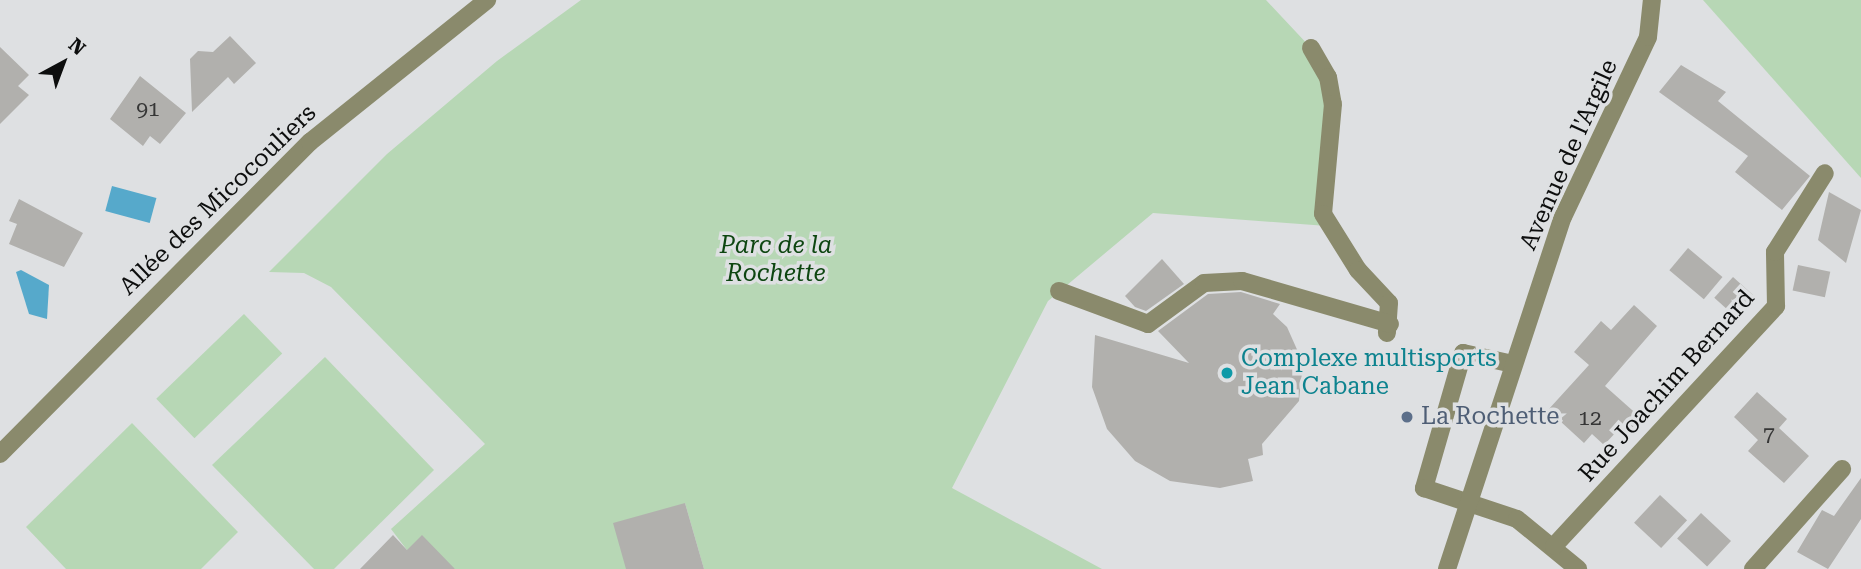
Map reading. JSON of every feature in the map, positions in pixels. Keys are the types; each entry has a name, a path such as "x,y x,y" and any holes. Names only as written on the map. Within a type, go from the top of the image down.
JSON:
{"street":[{"name":"Allée des Micocouliers","path":"0,454 310,142 487,0"},
{"name":"Avenue de l'Argile","path":"1447,569 1563,217 1648,37 1652,0"},
{"path":"1059,291 1148,324 1205,283 1242,281 1389,328 1389,303 1358,270 1324,214 1333,104 1311,48"},
{"name":"Rue Joachim Bernard","path":"1554,546 1776,306 1775,252 1825,173"},
{"path":"1513,364 1463,354 1424,488 1517,519 1554,546 1578,569"},
{"path":"1753,569 1842,469"}],"green space":[{"name":"Parc de la Rochette","path":"581,0 1266,0 1311,48 1328,77 1327,226 1153,213 1048,301 952,488 1102,569 704,569 685,503 626,569 455,569 407,550 391,529 485,444 331,287 304,273 269,272 387,154 497,61"},
{"path":"1703,0 1861,0 1861,178"},
{"path":"244,314 282,354 194,438 156,399"},
{"path":"325,357 434,470 334,569 314,569 212,465"},
{"path":"132,423 238,532 201,569 66,569 26,527"}],"water":[{"path":"112,186 156,198 150,223 105,211"},
{"path":"21,270 49,285 47,319 29,314 16,272"}],"building":[{"path":"230,36 256,63 234,84 228,77 192,112 190,59 198,51 213,52"},
{"path":"0,47 29,75 18,86 29,95 0,124"},
{"path":"1681,65 1726,92 1718,101 1810,176 1782,210 1735,172 1748,156 1659,92"},
{"path":"140,76 186,113 160,144 150,136 143,146 110,119"},
{"path":"1829,192 1861,210 1846,263 1818,240"},
{"path":"19,199 83,233 64,267 9,244 17,224 9,221"},
{"path":"1688,248 1722,277 1704,299 1669,270"},
{"path":"1162,259 1184,284 1146,311 1135,307 1125,296"},
{"path":"1798,265 1830,272 1825,297 1793,290"},
{"path":"1733,277 1753,295 1734,316 1714,298"},
{"path":"1241,292 1280,304 1273,314 1287,327 1303,363 1299,401 1262,444 1263,455 1248,459 1253,481 1220,488 1170,481 1135,461 1107,429 1092,387 1095,335 1189,363 1158,331 1208,294"},
{"path":"1634,305 1657,326 1605,386 1641,418 1625,436 1618,430 1604,445 1592,434 1584,443 1548,410 1589,365 1574,352 1601,321 1611,330"},
{"path":"1757,392 1787,419 1779,428 1809,456 1784,483 1748,451 1758,440 1734,417"},
{"path":"1861,478 1861,519 1828,569 1797,552 1822,510 1834,516"},
{"path":"1660,495 1687,520 1661,548 1634,523"},
{"path":"685,503 704,569 626,569 613,523"},
{"path":"1701,513 1731,541 1707,567 1677,539"},
{"path":"393,535 407,550 422,535 455,569 360,569"}],"place":[{"name":"Complexe multisports Jean Cabane","path":"1227,373"},
{"name":"La Rochette","path":"1407,417"}]}
